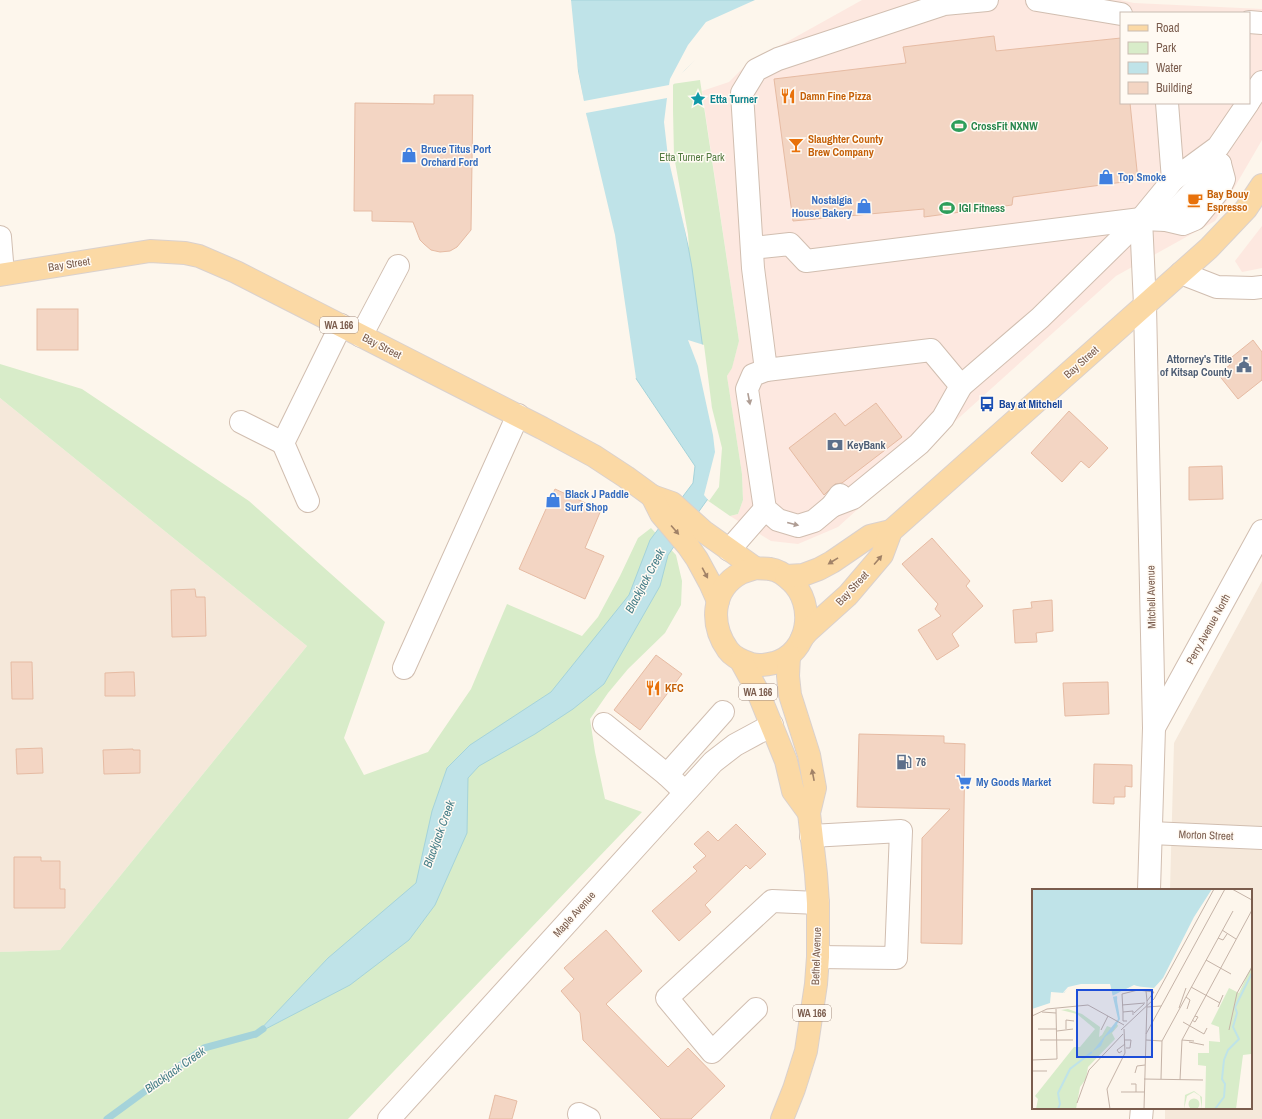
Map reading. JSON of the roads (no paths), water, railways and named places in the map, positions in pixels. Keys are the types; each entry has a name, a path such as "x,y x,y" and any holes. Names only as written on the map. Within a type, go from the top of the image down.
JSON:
{"main road":[{"name":"Bay Street","path":"802,638 848,595 882,555 891,531 1209,248 1246,209 1262,186"},
{"name":"Bay Street","path":"1,274 150,251 185,253 199,256 236,272 341,325 518,415 594,456 626,477 662,504 696,539 729,550 755,568"},
{"name":"Bay Street","path":"786,576 803,574 818,569 832,562 870,536 891,531"},
{"name":"Bay Street","path":"696,539 706,576 718,601"},
{"name":"WA 166","path":"741,661 755,665 767,665 779,662 789,656 795,649 805,630 807,617 806,607 802,595 786,576 770,569 755,568 741,573 731,580 723,590 718,601 716,620 719,636 729,651 741,661 758,692 786,761 793,791 809,813"},
{"name":"Bethel Avenue","path":"782,1119 794,1089 806,1051 816,984 818,957 818,903 809,813 815,788 809,755 790,695 788,676 789,656"}],"street":[{"path":"766,370 752,248 742,93 756,70 778,60 944,4 987,0"},
{"path":"1037,0 1120,14"},
{"path":"1250,22 1262,23"},
{"path":"1250,99 1262,82"},
{"path":"1167,104 1173,180"},
{"path":"962,386 931,350 766,370 753,375 747,389 765,509 778,520 798,526 814,521 832,506 848,485 913,435 943,418 962,386 1040,318 1141,219 1173,180 1218,147 1247,104"},
{"path":"752,248 790,244 806,261 1141,219 1166,220"},
{"name":"Mitchell Avenue","path":"1141,219 1145,305 1154,728 1149,889"},
{"path":"0,237 1,274"},
{"path":"362,336 398,266"},
{"path":"1181,273 1217,286 1262,287"},
{"path":"283,443 341,325"},
{"path":"404,668 518,415"},
{"path":"241,422 283,443 308,501"},
{"path":"729,550 765,509"},
{"name":"Perry Avenue North","path":"1154,728 1262,531"},
{"path":"667,775 723,712"},
{"path":"604,724 667,775 685,792"},
{"name":"Maple Avenue","path":"390,1119 713,762 735,745 772,725"},
{"path":"811,836 901,831 896,958 818,957"},
{"name":"Morton Street","path":"1151,833 1262,838"},
{"path":"756,1009 712,1052 667,998 772,901 818,903"}],"water":[{"path":"565,0 795,0 717,36 671,84 672,156 692,268 711,408 720,449 717,486 668,555 660,586 604,684 573,709 535,734 479,766 468,778 467,833 435,905 409,940 350,985 256,1034 328,958 416,883 432,811 447,768 470,745 551,692 629,595 650,540 693,483 695,466 633,374"}],"waterway":[{"name":"Blackjack Creek","path":"107,1119 204,1048 256,1034 263,1029"}],"place":[{"name":"Damn Fine Pizza","path":"788,96"},
{"name":"Etta Turner","path":"698,99"},
{"name":"CrossFit NXNW","path":"959,126"},
{"name":"Slaughter County Brew Company","path":"796,145"},
{"name":"Bruce Titus Port Orchard Ford","path":"409,155"},
{"name":"Top Smoke","path":"1106,177"},
{"name":"Bay Bouy Espresso","path":"1195,200"},
{"name":"Nostalgia House Bakery","path":"864,206"},
{"name":"IGI Fitness","path":"947,208"},
{"name":"Attorney's Title of Kitsap County","path":"1244,365"},
{"name":"Bay at Mitchell","path":"987,404"},
{"name":"KeyBank","path":"835,445"},
{"name":"Black J Paddle Surf Shop","path":"553,500"},
{"name":"KFC","path":"653,688"},
{"name":"76","path":"904,762"},
{"name":"My Goods Market","path":"964,782"}],"park label":[{"name":"Etta Turner Park","path":"692,157"}]}
